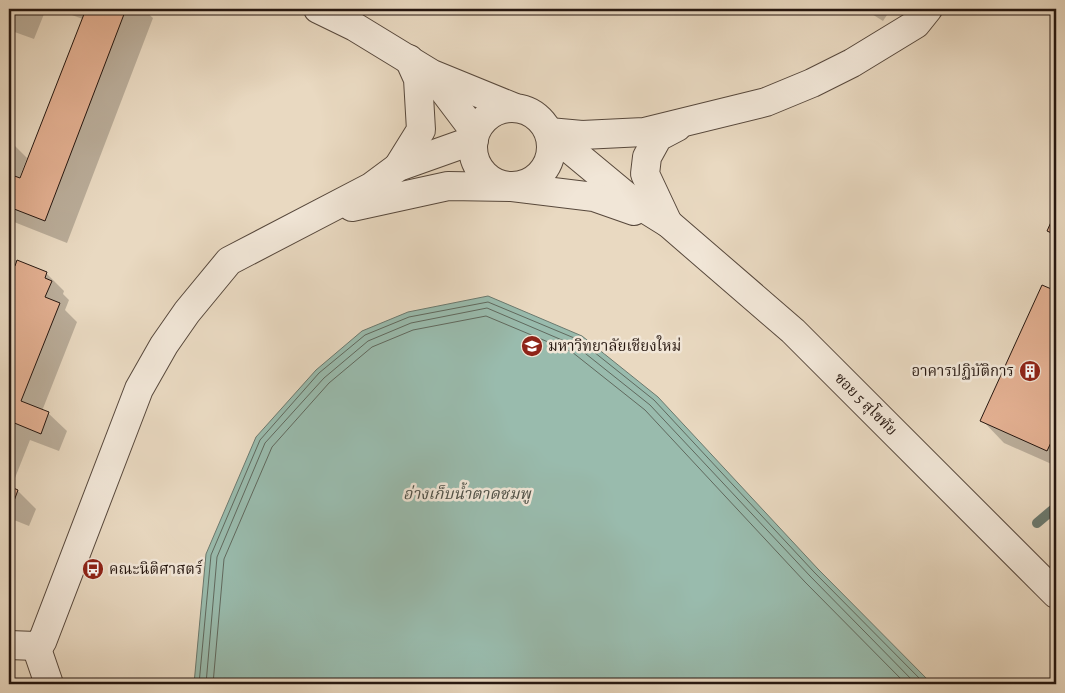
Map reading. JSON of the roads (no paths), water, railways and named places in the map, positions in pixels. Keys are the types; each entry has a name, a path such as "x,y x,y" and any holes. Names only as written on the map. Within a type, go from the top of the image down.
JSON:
{"street":[{"path":"318,9 355,27 432,74 513,107 527,110 540,118 549,132 631,200 668,223"},
{"path":"549,132 582,135 644,132 766,102 812,83 852,63 916,24 928,9"},
{"path":"398,167 421,130 418,79 408,59"},
{"path":"432,74 474,136"},
{"path":"513,107 497,110 484,118 474,136 472,147 475,162 484,175 512,187 527,183 540,175 549,162 552,147 549,132"},
{"path":"668,223 644,174 647,157 658,137 688,121"},
{"path":"9,645 36,646 42,642 139,390 164,345 187,312 229,260 371,187 398,167 474,136"},
{"path":"309,218 375,200 448,186 512,187 594,197 668,223"},
{"name":"ซอย 5 สุโขทัย","path":"668,223 793,331 1056,594"},
{"path":"36,646 49,684"}],"water":[{"name":"อ่างเก็บน้ำตาดชมพู","path":"488,296 582,336 658,397 818,569 932,684 194,684 206,554 256,437 316,370 362,331 408,312"}],"waterway":[{"path":"1037,523 1056,507"}],"place":[{"name":"มหาวิทยาลัยเชียงใหม่","path":"532,346"},
{"name":"อาคารปฏิบัติการ","path":"1030,371"},
{"name":"คณะนิติศาสตร์","path":"93,569"}]}
